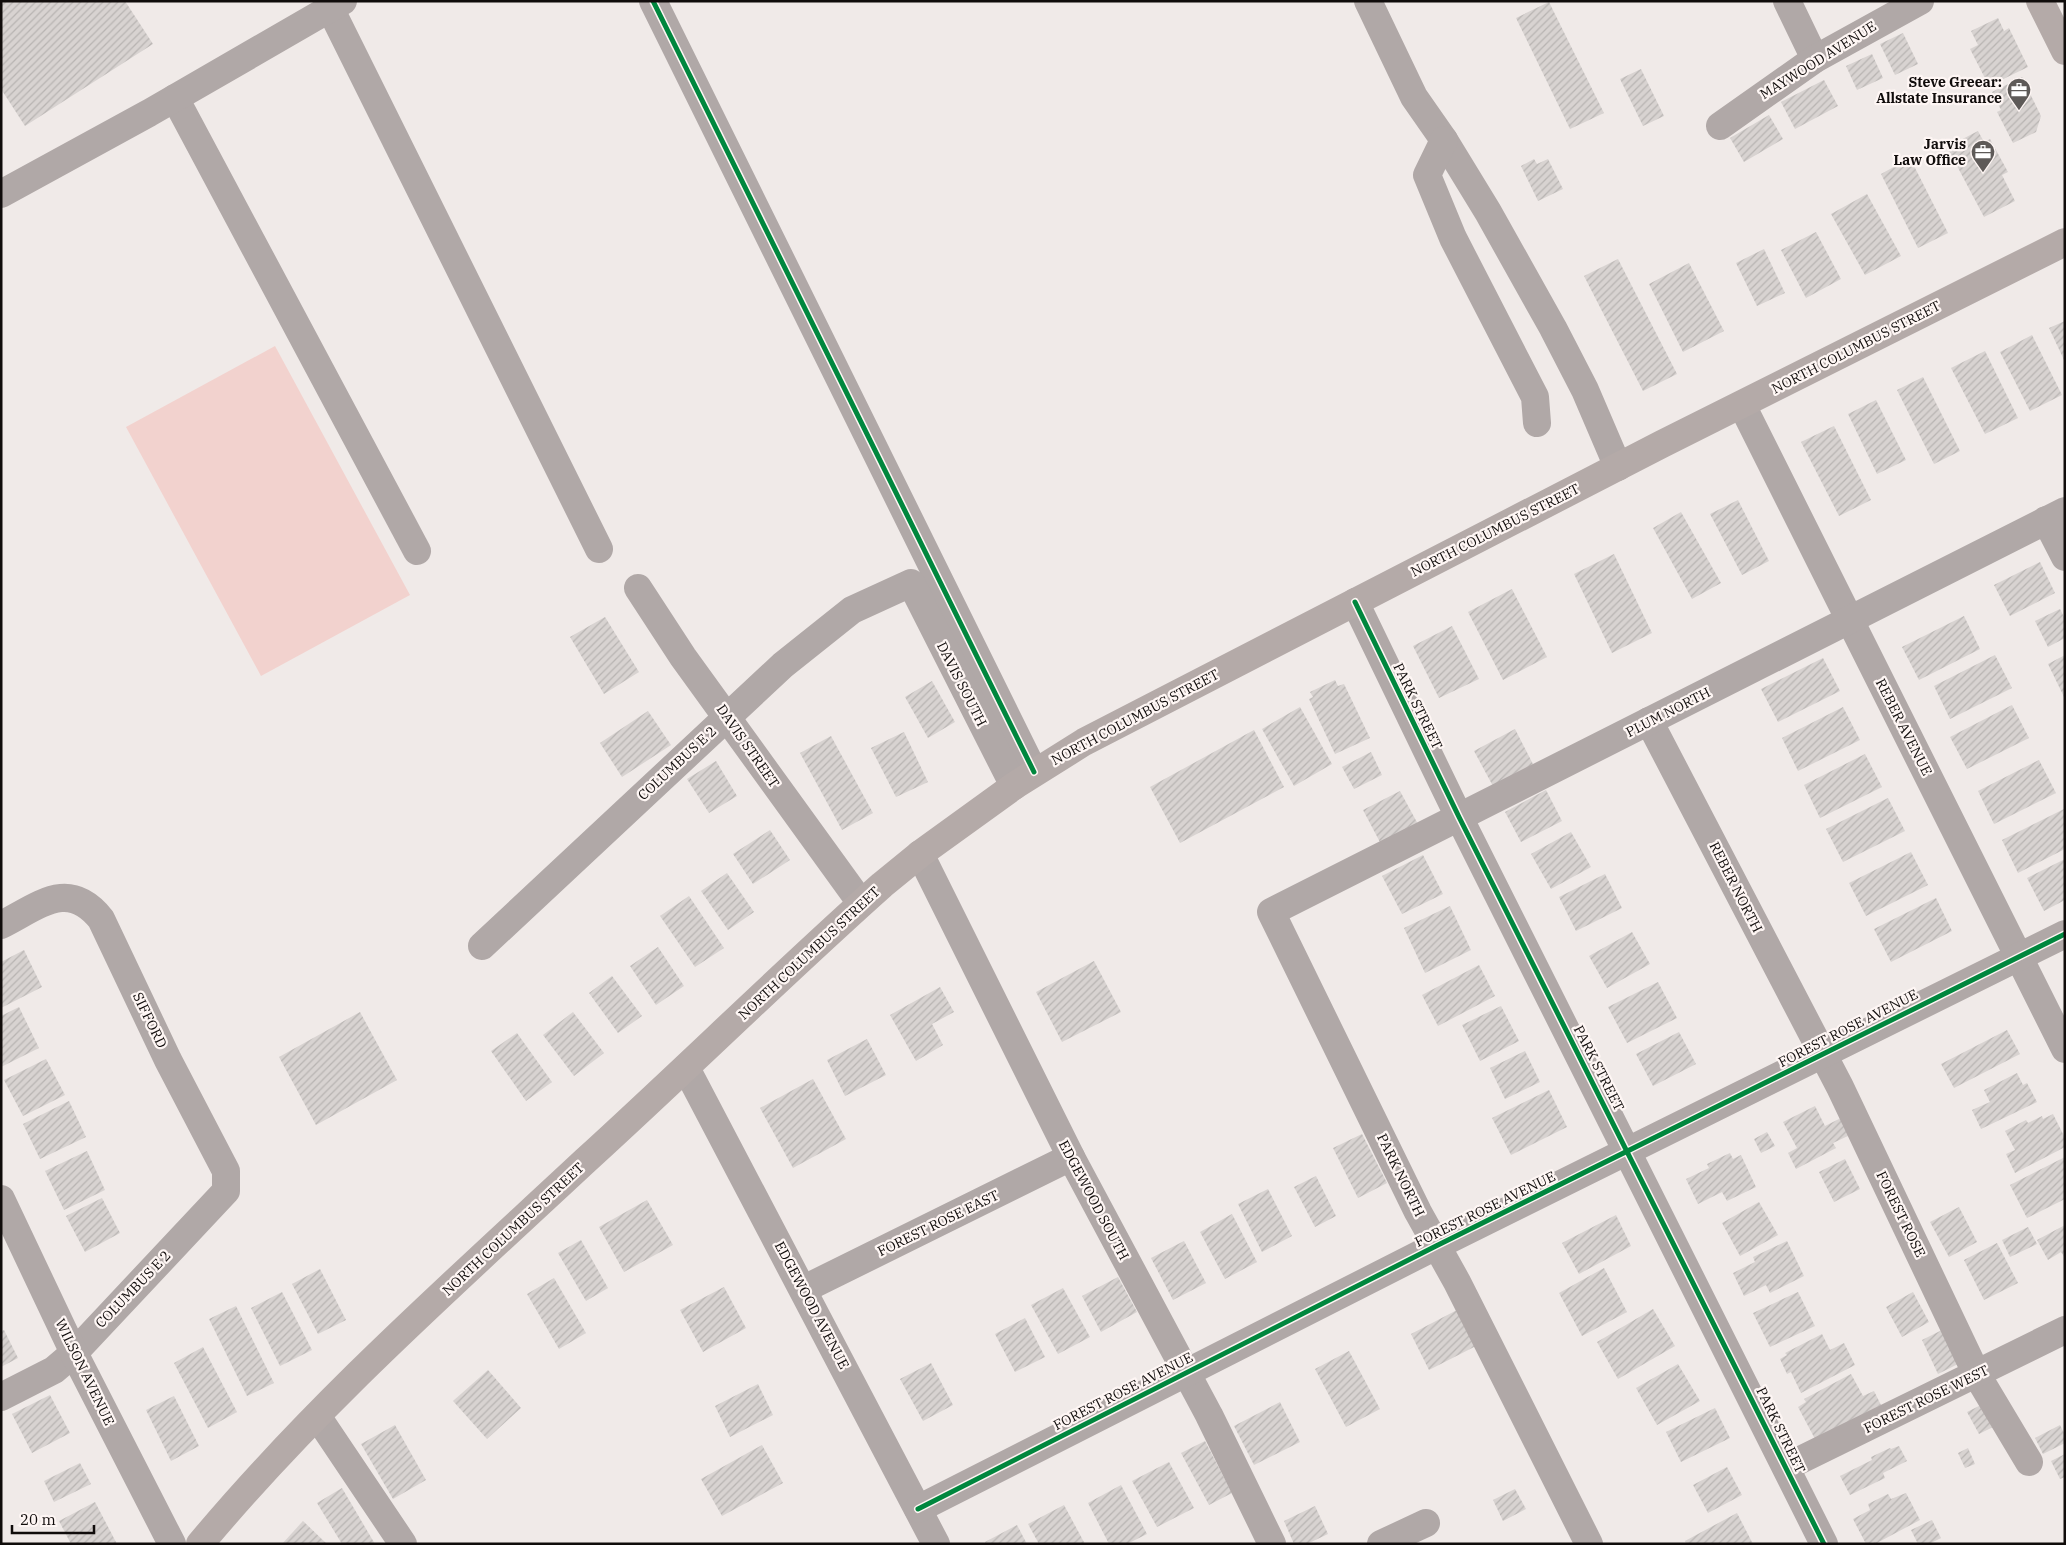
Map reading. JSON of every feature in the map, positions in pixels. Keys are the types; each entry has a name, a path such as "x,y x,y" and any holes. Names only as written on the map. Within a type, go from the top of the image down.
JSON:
{"main road":[{"path":"2040,1 2065,51"},
{"name":"NORTH COLUMBUS STREET","path":"200,1544 232,1506 317,1416 487,1252 862,903 920,854 1024,779 1084,742 1355,602 2065,242"}],"street":[{"path":"653,1 1024,779"},
{"path":"1368,1 1414,97 1444,140 1553,328 1585,390 1618,467"},
{"path":"1787,1 1816,59"},
{"name":"MAYWOOD AVENUE","path":"1720,126 1816,59 1920,1"},
{"path":"1,194 175,98 336,5 599,549"},
{"path":"175,98 417,551"},
{"path":"1444,140 1427,175 1453,238 1535,397 1538,423"},
{"name":"REBER AVENUE","path":"1742,405 2065,1049"},
{"path":"2056,516 2065,557"},
{"name":"PLUM NORTH","path":"1271,912 2056,516"},
{"name":"DAVIS SOUTH","path":"911,582 1024,779"},
{"name":"COLUMBUS E 2","path":"482,946 783,665 852,610 911,582"},
{"name":"DAVIS STREET","path":"638,588 683,658 862,903"},
{"name":"PARK STREET","path":"1355,602 1460,817 1824,1544"},
{"name":"REBER NORTH","path":"1650,721 1822,1053"},
{"name":"EDGEWOOD SOUTH","path":"920,854 1071,1157 1210,1415 1272,1544"},
{"name":"SIFFORD","path":"1,925 53,899 70,897 90,905 101,919 168,1060 219,1155"},
{"name":"PARK NORTH","path":"1271,912 1436,1246 1457,1282 1589,1544"},
{"name":"FOREST ROSE AVENUE","path":"918,1509 1436,1246 1629,1152 1822,1053 2065,934"},
{"name":"FOREST ROSE","path":"1822,1053 1977,1375"},
{"name":"EDGEWOOD AVENUE","path":"686,1068 804,1289 936,1544"},
{"name":"COLUMBUS E 2","path":"1,1396 54,1370 74,1353 226,1191 226,1171 219,1155"},
{"name":"FOREST ROSE EAST","path":"804,1289 1071,1157"},
{"name":"WILSON AVENUE","path":"1,1199 74,1353 172,1544"},
{"name":"FOREST ROSE WEST","path":"1786,1467 1977,1375 2065,1330"},
{"path":"1977,1375 2029,1462"},
{"path":"317,1416 403,1544"},
{"path":"1381,1544 1426,1523"}],"shaded area":[{"path":"275,346 410,595 261,676 126,427"}],"building":[{"path":"1,1 125,1 153,44 25,126 1,89"},
{"path":"1549,2 1604,113 1570,129 1516,18"},
{"path":"1998,18 2004,31 2009,28 2028,67 1989,86 1970,49 1978,45 1971,31"},
{"path":"1903,33 1918,64 1895,75 1880,44"},
{"path":"1872,54 1883,78 1857,90 1846,66"},
{"path":"1641,69 1664,116 1643,126 1620,79"},
{"name":"Steve Greear: Allstate Insurance","path":"2022,77 2041,116 2036,132 2013,143 1997,112 2001,110 1992,92"},
{"path":"1824,80 1838,106 1795,129 1781,102"},
{"path":"1769,115 1783,139 1744,162 1730,138"},
{"name":"Jarvis Law Office","path":"1978,131 1984,142 1990,139 2008,172 2002,175 2015,201 1984,217 1947,147"},
{"path":"1910,158 1948,233 1918,248 1881,174"},
{"path":"1534,159 1537,164 1548,159 1563,189 1538,201 1521,166"},
{"path":"1867,194 1901,256 1865,275 1831,214"},
{"path":"1816,232 1841,279 1806,298 1781,250"},
{"path":"1764,249 1785,293 1757,306 1736,263"},
{"path":"1618,259 1677,374 1643,391 1584,276"},
{"path":"1689,263 1724,331 1683,352 1649,284"},
{"path":"2065,321 2065,362 2049,328"},
{"path":"2032,335 2062,395 2030,411 2000,352"},
{"path":"1985,351 2018,418 1985,434 1951,368"},
{"path":"1923,377 1960,451 1934,464 1897,390"},
{"path":"1876,400 1906,460 1877,474 1848,414"},
{"path":"1834,426 1871,500 1839,516 1801,442"},
{"path":"1738,500 1769,561 1742,575 1710,514"},
{"path":"1681,512 1721,583 1692,599 1653,528"},
{"path":"1614,554 1652,633 1612,653 1574,574"},
{"path":"2040,562 2055,593 2010,616 1994,585"},
{"path":"1512,589 1547,657 1503,680 1468,612"},
{"path":"2060,609 2065,619 2065,638 2048,647 2035,621"},
{"path":"1964,616 1980,649 1919,680 1902,647"},
{"path":"605,617 639,672 604,694 570,637"},
{"path":"1452,626 1479,679 1439,698 1413,646"},
{"path":"1995,655 2012,688 1950,719 1934,686"},
{"path":"2065,655 2065,699 2048,664"},
{"path":"1823,658 1840,691 1778,722 1761,689"},
{"path":"1335,680 1338,686 1344,684 1370,738 1335,754 1309,699 1313,697 1310,692"},
{"path":"932,681 955,722 928,738 905,697"},
{"path":"2012,705 2029,738 1967,769 1950,737"},
{"path":"1300,707 1332,764 1294,786 1262,729"},
{"path":"1843,707 1860,740 1798,771 1782,738"},
{"path":"648,711 671,745 622,777 600,743"},
{"path":"1515,729 1535,768 1494,788 1474,751"},
{"path":"1254,730 1284,787 1180,843 1150,787"},
{"path":"904,732 928,782 896,797 871,748"},
{"path":"831,736 873,813 842,830 800,753"},
{"path":"1371,752 1382,775 1354,789 1342,767"},
{"path":"1865,754 1882,787 1820,818 1804,785"},
{"path":"2039,760 2056,793 1994,824 1978,791"},
{"path":"716,761 737,796 709,813 687,779"},
{"path":"1546,790 1562,821 1521,842 1505,812"},
{"path":"1400,791 1419,826 1382,846 1363,810"},
{"path":"1888,798 1905,831 1843,862 1826,829"},
{"path":"2064,809 2065,849 2018,873 2002,840"},
{"path":"770,830 790,860 753,884 733,854"},
{"path":"1571,832 1591,867 1551,889 1531,854"},
{"path":"1911,852 1928,885 1866,916 1849,883"},
{"path":"1423,855 1443,894 1402,914 1382,876"},
{"path":"2065,859 2065,900 2044,911 2027,878"},
{"path":"727,873 754,912 728,930 701,891"},
{"path":"1605,874 1622,908 1576,931 1559,897"},
{"path":"689,896 724,948 695,967 660,916"},
{"path":"1936,898 1952,931 1891,962 1874,929"},
{"path":"1450,906 1471,950 1425,973 1404,928"},
{"path":"1632,932 1650,964 1607,988 1589,956"},
{"path":"658,947 684,986 656,1005 630,966"},
{"path":"24,950 42,987 1,1008 1,962"},
{"path":"1094,961 1121,1012 1062,1042 1036,992"},
{"path":"1479,965 1495,996 1438,1026 1422,995"},
{"path":"612,976 642,1016 618,1033 589,993"},
{"path":"1658,982 1677,1018 1627,1043 1608,1007"},
{"path":"940,987 954,1012 932,1024 943,1045 916,1061 890,1015"},
{"path":"1501,1006 1519,1041 1480,1061 1462,1025"},
{"path":"19,1007 39,1048 1,1067 1,1016"},
{"path":"360,1012 397,1080 316,1125 279,1057"},
{"path":"573,1012 604,1053 574,1076 543,1035"},
{"path":"2007,1030 2020,1054 1954,1088 1941,1064"},
{"path":"1679,1032 1696,1064 1653,1086 1636,1054"},
{"path":"517,1033 552,1082 526,1101 491,1051"},
{"path":"867,1039 886,1075 845,1096 827,1060"},
{"path":"1525,1051 1540,1082 1505,1099 1490,1068"},
{"path":"46,1059 65,1095 23,1116 4,1080"},
{"path":"2017,1073 2023,1085 2027,1083 2037,1102 1981,1129 1972,1110 1990,1102 1984,1090"},
{"path":"813,1079 846,1139 793,1168 760,1108"},
{"path":"1549,1090 1567,1127 1511,1155 1492,1118"},
{"path":"69,1101 86,1137 40,1159 23,1124"},
{"path":"1815,1106 1825,1126 1841,1118 1850,1135 1833,1143 1836,1148 1796,1169 1788,1153 1797,1148 1783,1122"},
{"path":"2053,1114 2065,1138 2065,1147 2015,1173 2006,1154 2015,1150 2005,1131 2026,1120 2028,1123 2042,1116 2043,1119"},
{"path":"1767,1132 1775,1146 1761,1153 1754,1139"},
{"path":"1362,1134 1387,1183 1358,1198 1333,1148"},
{"path":"87,1151 105,1190 64,1210 45,1171"},
{"path":"1730,1153 1733,1159 1741,1155 1756,1187 1727,1201 1722,1192 1698,1204 1686,1179 1709,1168 1707,1164"},
{"path":"2065,1157 2065,1199 2027,1218 2010,1185"},
{"path":"1845,1159 1860,1189 1834,1202 1819,1172"},
{"path":"1316,1176 1336,1216 1315,1227 1294,1187"},
{"path":"1268,1189 1292,1236 1262,1252 1238,1204"},
{"path":"102,1198 120,1233 85,1252 66,1216"},
{"path":"647,1200 673,1245 624,1272 599,1227"},
{"path":"1759,1202 1778,1235 1740,1256 1722,1223"},
{"path":"1959,1207 1977,1242 1949,1257 1930,1222"},
{"path":"1232,1214 1257,1262 1225,1279 1200,1232"},
{"path":"1616,1215 1631,1246 1579,1274 1562,1243"},
{"path":"2065,1225 2065,1258 2061,1252 2048,1260 2037,1240"},
{"path":"2028,1227 2037,1244 2010,1257 2002,1240"},
{"path":"581,1240 608,1288 586,1301 558,1253"},
{"path":"1184,1241 1206,1283 1173,1300 1151,1258"},
{"path":"1787,1241 1804,1276 1770,1293 1766,1285 1744,1296 1733,1273 1755,1262 1753,1257"},
{"path":"1997,1243 2018,1283 1984,1300 1964,1260"},
{"path":"1604,1268 1627,1312 1582,1336 1559,1293"},
{"path":"320,1269 346,1320 318,1334 292,1284"},
{"path":"1118,1277 1137,1312 1101,1332 1082,1296"},
{"path":"554,1278 586,1333 559,1349 527,1294"},
{"path":"724,1287 746,1328 703,1352 680,1310"},
{"path":"1063,1288 1090,1337 1058,1354 1031,1305"},
{"path":"282,1292 312,1350 280,1366 251,1308"},
{"path":"1798,1292 1815,1326 1770,1347 1753,1313"},
{"path":"1913,1292 1929,1322 1902,1337 1886,1307"},
{"path":"236,1306 274,1383 247,1396 209,1319"},
{"path":"1653,1309 1675,1346 1618,1379 1597,1342"},
{"path":"1457,1310 1476,1346 1429,1370 1411,1334"},
{"path":"1025,1318 1045,1357 1015,1372 995,1334"},
{"path":"1944,1329 1960,1363 1938,1374 1922,1340"},
{"path":"4,1330 18,1358 1,1367 1,1331"},
{"path":"1822,1334 1830,1350 1844,1343 1855,1365 1801,1393 1791,1372 1787,1374 1780,1359 1787,1355 1785,1353"},
{"path":"203,1347 237,1412 208,1428 174,1363"},
{"path":"1349,1351 1380,1409 1346,1427 1315,1369"},
{"path":"931,1363 953,1405 923,1421 900,1379"},
{"path":"1678,1364 1700,1401 1657,1425 1636,1388"},
{"path":"488,1370 521,1408 487,1439 453,1401"},
{"path":"1851,1374 1863,1396 1874,1391 1881,1405 1815,1439 1798,1407 1806,1402 1804,1399"},
{"path":"758,1384 773,1415 730,1437 715,1406"},
{"path":"50,1395 70,1433 32,1453 12,1414"},
{"path":"174,1396 199,1446 171,1461 146,1410"},
{"path":"1280,1402 1300,1442 1254,1465 1234,1426"},
{"path":"1981,1405 1993,1427 1979,1434 1967,1412"},
{"path":"1715,1408 1730,1438 1681,1462 1666,1432"},
{"path":"395,1425 426,1480 393,1499 361,1444"},
{"path":"2060,1425 2065,1435 2065,1443 2043,1454 2035,1438"},
{"path":"1205,1441 1232,1493 1209,1505 1181,1453"},
{"path":"762,1445 783,1483 722,1516 701,1479"},
{"path":"1899,1446 1907,1461 1883,1473 1885,1478 1850,1495 1840,1476 1872,1460 1871,1457"},
{"path":"1968,1448 1975,1464 1965,1468 1958,1453"},
{"path":"2065,1454 2065,1477 2060,1479 2051,1461"},
{"path":"1169,1462 1194,1508 1157,1527 1132,1481"},
{"path":"80,1463 91,1484 54,1502 44,1481"},
{"path":"1727,1467 1742,1495 1708,1513 1693,1485"},
{"path":"1121,1485 1147,1534 1127,1544 1109,1544 1088,1503"},
{"path":"342,1488 375,1544 342,1544 317,1503"},
{"path":"1515,1489 1526,1509 1503,1521 1493,1500"},
{"path":"1906,1493 1920,1520 1875,1544 1873,1542 1866,1544 1853,1519 1870,1510 1868,1504 1888,1494 1891,1499"},
{"path":"95,1502 117,1544 71,1544 59,1521"},
{"path":"1064,1505 1085,1544 1039,1544 1028,1524"},
{"path":"1315,1506 1328,1534 1307,1544 1294,1544 1284,1521"},
{"path":"1737,1513 1753,1544 1686,1544 1685,1541"},
{"path":"1932,1520 1941,1538 1929,1544 1918,1544 1911,1530"},
{"path":"303,1521 327,1544 282,1544"},
{"path":"1017,1525 1027,1544 986,1544 985,1542"}],"cycle path":[{"path":"653,1 1034,772"},
{"path":"1355,602 1459,817 1824,1544"},
{"path":"918,1509 1436,1246 2065,934"}],"place":[{"name":"Steve Greear: Allstate Insurance","path":"2019,111"},
{"name":"Jarvis Law Office","path":"1983,173"}]}
